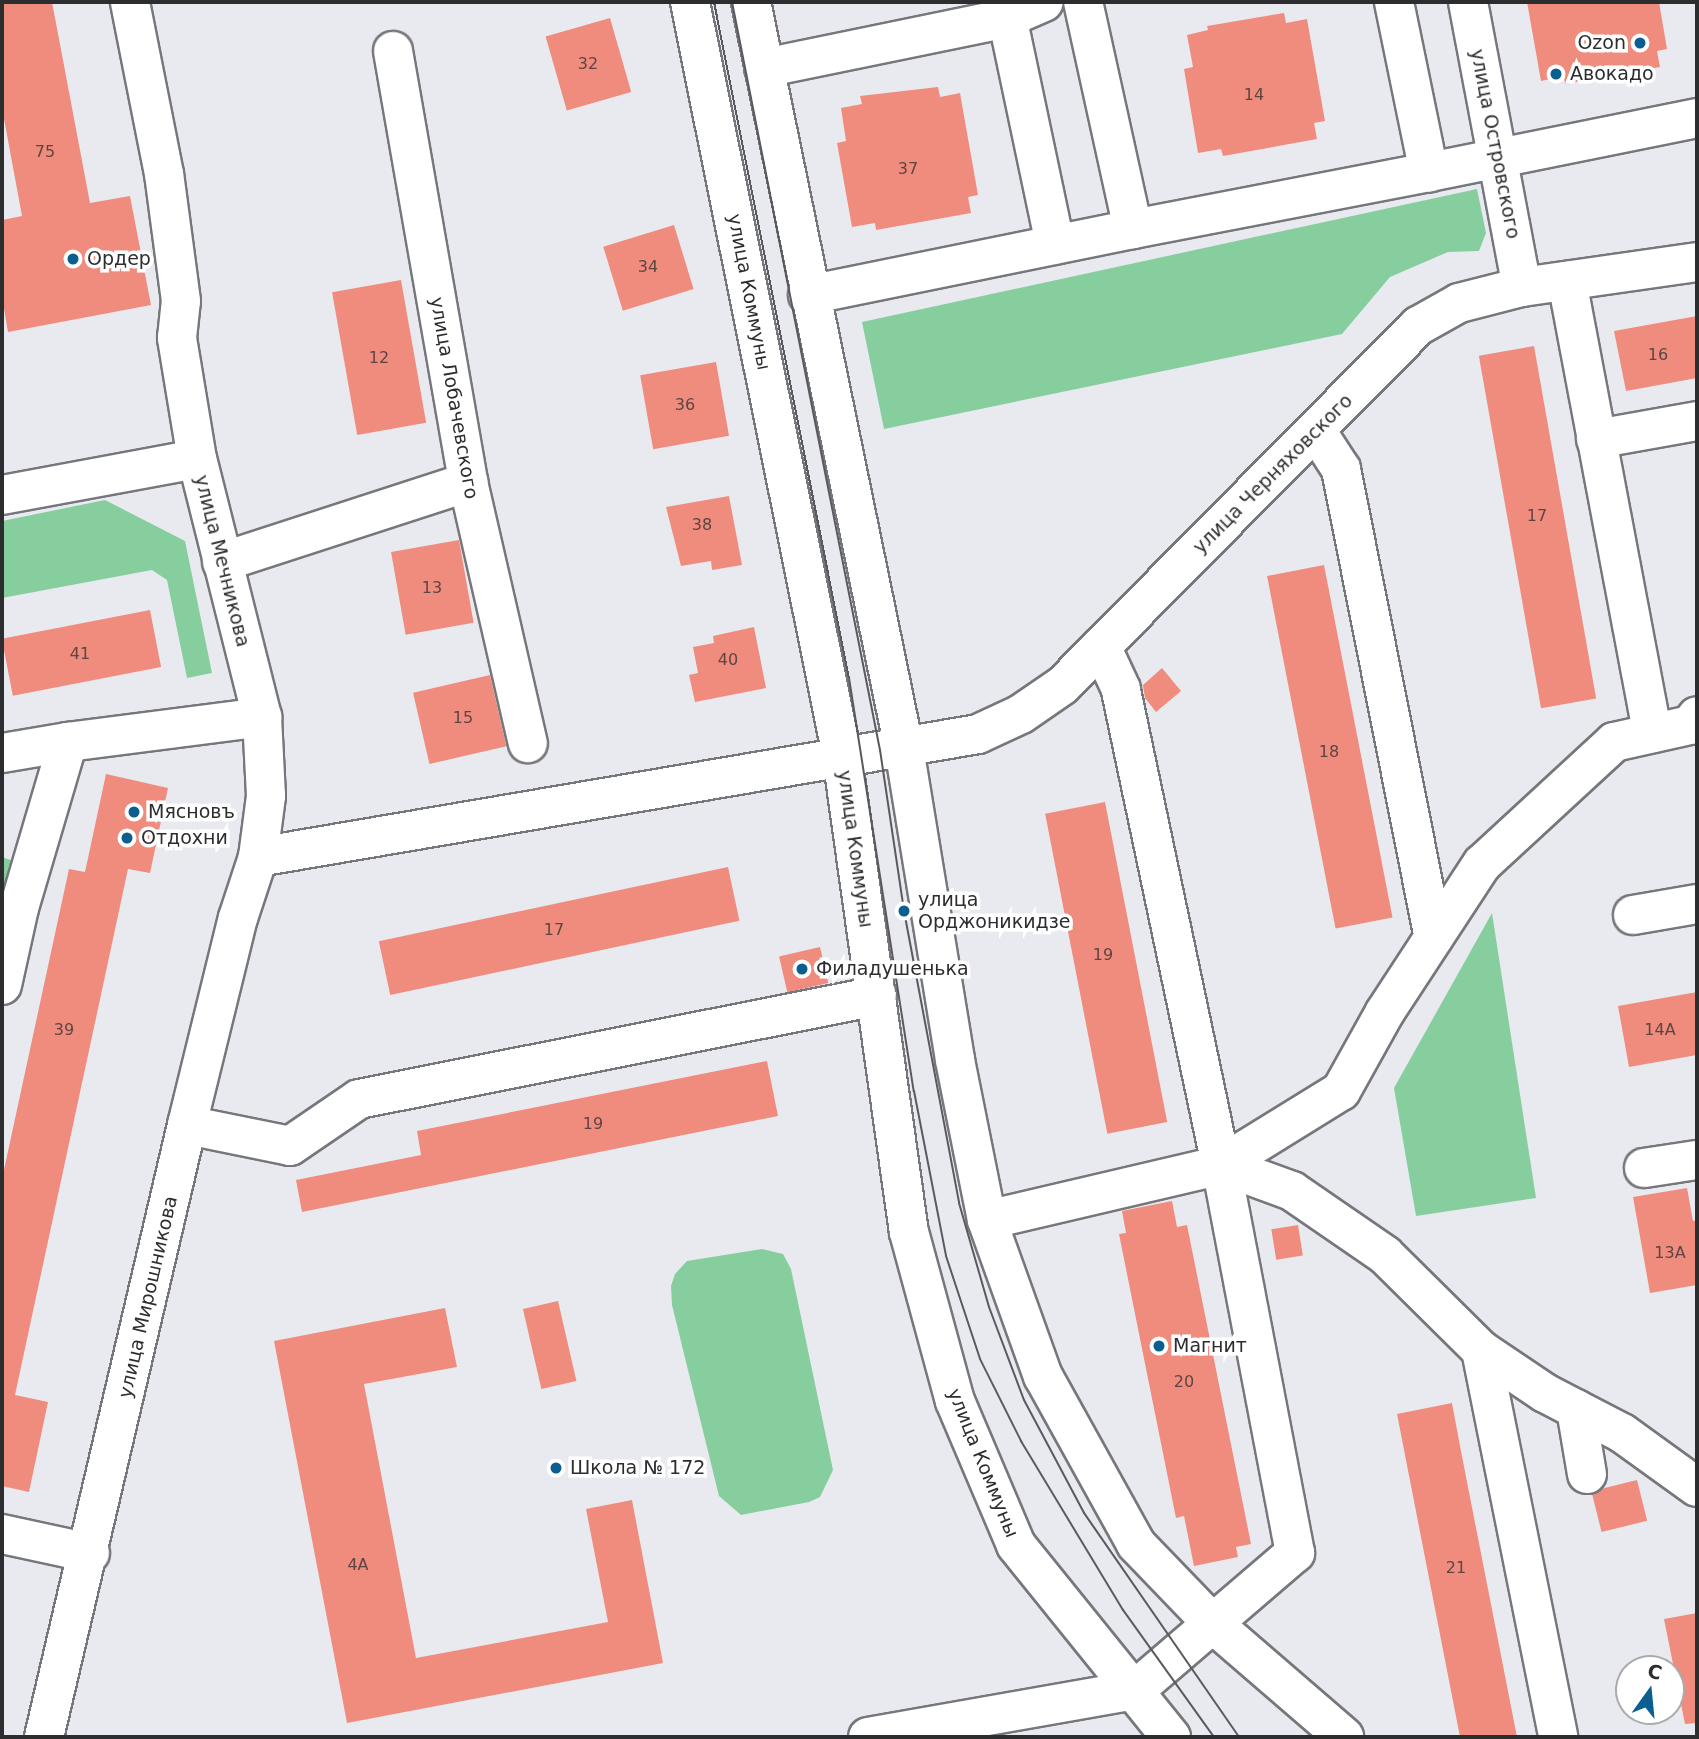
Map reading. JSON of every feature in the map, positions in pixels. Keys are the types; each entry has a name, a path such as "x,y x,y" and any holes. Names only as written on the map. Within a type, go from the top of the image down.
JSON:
{"street":[{"path":"130,2 164,174 181,301 177,338 197,460"},
{"name":"улица Коммуны","path":"690,2 842,756 909,1232 955,1401 1016,1545 1171,1737"},
{"path":"751,2 892,749 987,1220 1043,1376 1136,1544 1211,1622 1344,1737"},
{"path":"764,68 1044,2"},
{"path":"1083,2 1133,229"},
{"path":"1394,2 1429,172"},
{"name":"улица Островского","path":"1468,2 1522,287"},
{"path":"1006,10 1055,246"},
{"name":"улица Лобачевского","path":"393,51 468,482 528,743"},
{"path":"808,295 1133,229 1498,160 1697,118"},
{"name":"улица Черняховского","path":"892,749 978,734 1021,714 1063,685 1317,432 1418,326 1460,303 1522,287 1697,262"},
{"path":"1567,281 1652,733"},
{"path":"1596,439 1697,421"},
{"path":"1317,432 1341,469 1434,937"},
{"name":"улица Мечникова","path":"2,495 197,460 262,717 266,796 258,857"},
{"path":"222,562 468,482"},
{"path":"868,1737 1135,1690 1211,1622 1295,1553 1221,1165 1121,689 1101,646"},
{"path":"987,1220 1221,1165 1341,1091 1434,937 1482,864 1614,742 1690,725 1697,716"},
{"path":"2,753 262,717"},
{"path":"2,985 19,908 68,742"},
{"path":"258,857 892,749"},
{"name":"улица Мирошникова","path":"44,1737 90,1553 187,1125 238,918 258,857"},
{"path":"1633,915 1697,904"},
{"path":"187,1125 290,1146 359,1099 877,996"},
{"path":"1644,1168 1697,1160"},
{"path":"1221,1165 1292,1191 1385,1255 1481,1350 1576,1409 1622,1433 1697,1487"},
{"path":"1481,1350 1558,1737"},
{"path":"1576,1409 1587,1474"},
{"path":"2,1534 90,1553"}],"green space":[{"path":"1477,189 1486,233 1479,251 1448,252 1390,277 1342,334 884,429 862,322"},
{"path":"105,500 185,541 212,673 187,678 167,580 152,570 2,598 2,521"},
{"path":"2,857 16,862 2,921"},
{"path":"1492,913 1536,1198 1416,1216 1394,1088"},
{"path":"762,1249 783,1254 791,1269 833,1470 820,1497 809,1502 741,1515 719,1496 672,1305 671,1286 675,1274 687,1261"}],"building":[{"path":"2,2 52,2 90,203 130,196 151,305 8,332 2,297 2,220 22,216 2,108"},
{"path":"1527,2 1659,2 1667,49 1657,51 1660,67 1565,84 1564,76 1541,81"},
{"path":"1284,13 1286,23 1307,19 1325,121 1314,123 1317,139 1223,156 1221,149 1198,153 1184,69 1193,67 1187,35 1208,30 1207,26"},
{"path":"610,18 631,92 567,110 546,36"},
{"path":"938,87 940,97 960,93 978,195 968,197 971,213 876,230 875,223 852,227 837,143 846,141 841,108 862,104 860,96"},
{"path":"674,225 694,289 623,311 603,247"},
{"path":"401,280 426,423 357,435 332,292"},
{"path":"1697,316 1697,378 1626,391 1614,331"},
{"path":"1534,346 1596,699 1541,708 1479,356"},
{"path":"716,362 729,436 653,449 640,375"},
{"path":"729,496 742,565 712,570 711,561 681,566 666,507"},
{"path":"459,540 474,623 406,635 391,552"},
{"path":"1324,565 1393,917 1336,928 1267,576"},
{"path":"150,610 161,667 13,696 2,639"},
{"path":"754,627 766,688 695,702 689,675 698,673 693,647 714,643 713,636"},
{"path":"1162,668 1181,691 1156,712 1145,698 1143,685"},
{"path":"490,675 506,746 429,764 413,693"},
{"path":"106,774 168,788 150,873 128,869 15,1395 48,1402 29,1492 2,1486 2,1179 69,869 85,872"},
{"path":"1105,802 1167,1122 1107,1134 1045,814"},
{"path":"728,867 739,921 390,995 379,941"},
{"path":"820,947 828,983 787,992 779,956"},
{"path":"1697,992 1697,1055 1629,1067 1618,1006"},
{"path":"767,1061 778,1116 302,1212 296,1180 421,1155 417,1131"},
{"path":"1687,1188 1693,1221 1697,1220 1697,1285 1650,1293 1633,1197"},
{"path":"1172,1201 1177,1227 1187,1225 1251,1544 1236,1547 1238,1557 1194,1566 1184,1516 1176,1518 1119,1234 1126,1233 1122,1211"},
{"path":"1298,1225 1303,1256 1276,1260 1271,1229"},
{"path":"558,1301 576,1381 541,1389 523,1309"},
{"path":"445,1308 457,1367 364,1384 416,1658 608,1622 586,1509 632,1500 663,1663 347,1723 274,1341"},
{"path":"1452,1403 1517,1737 1460,1737 1397,1414"},
{"path":"1637,1480 1647,1521 1602,1532 1591,1491"},
{"path":"1697,1613 1697,1723 1685,1724 1685,1655 1671,1655 1664,1619"}],"tram line":[{"path":"714,2 849,678 914,1091 946,1256 980,1359 1021,1441 1123,1610 1214,1737"},
{"path":"732,2 880,750 904,911 959,1203 989,1307 1024,1400 1084,1513 1239,1737"}],"place":[{"name":"Ozon","path":"1640,43"},
{"name":"Авокадо","path":"1556,74"},
{"name":"Ордер","path":"73,259"},
{"name":"Мясновъ","path":"134,812"},
{"name":"Отдохни","path":"127,838"},
{"name":"улица Орджоникидзе","path":"904,911"},
{"name":"Филадушенька","path":"802,969"},
{"name":"Магнит","path":"1159,1346"},
{"name":"Школа № 172","path":"556,1468"}]}
